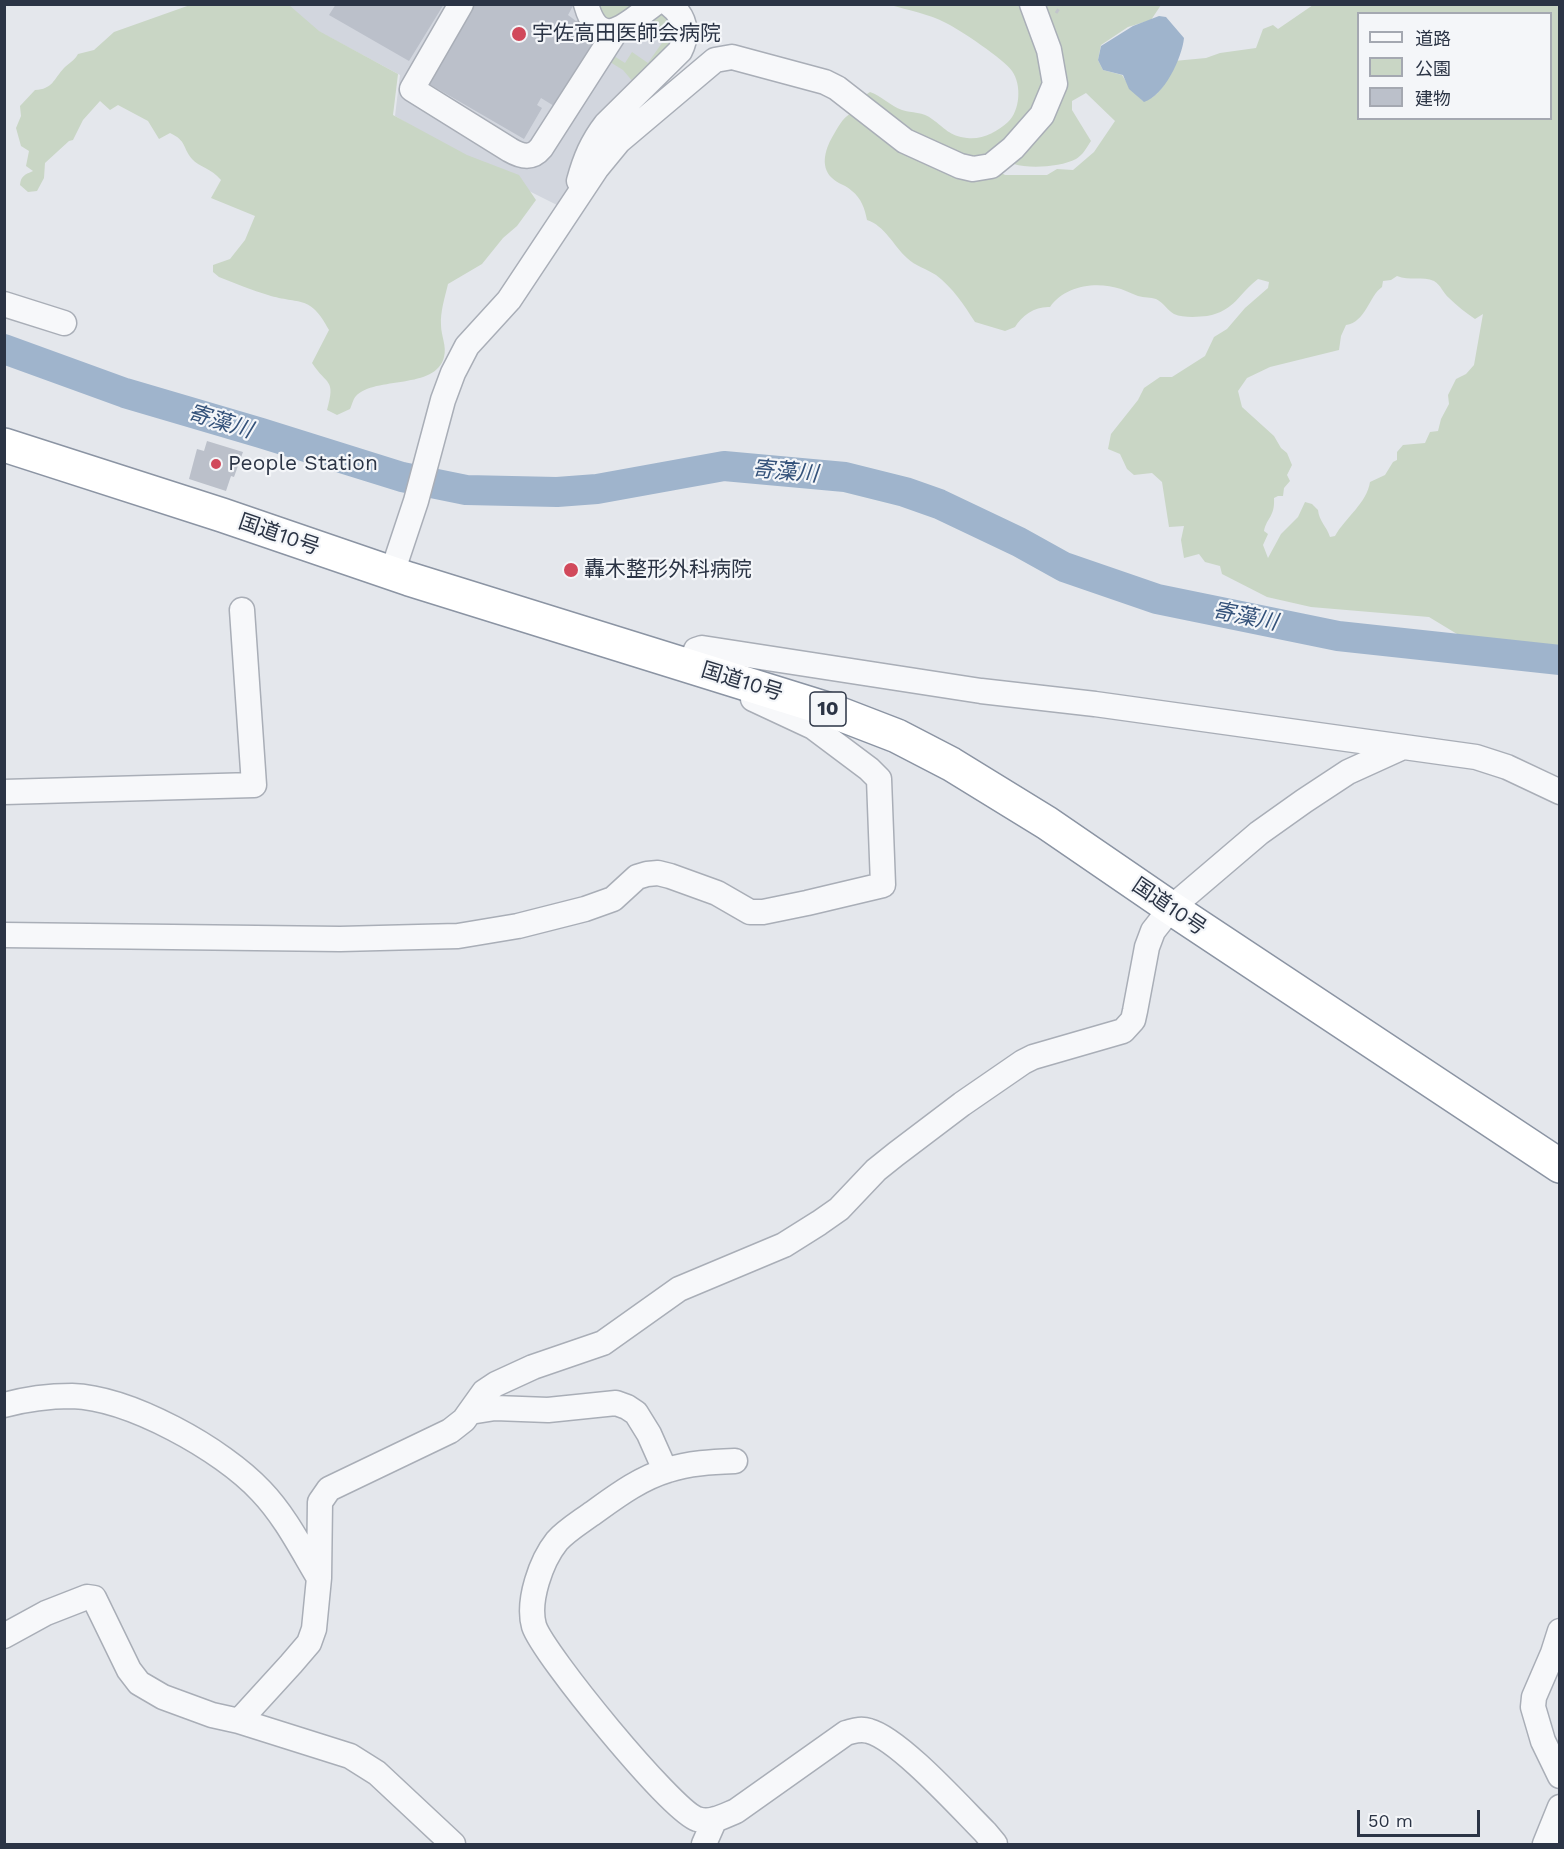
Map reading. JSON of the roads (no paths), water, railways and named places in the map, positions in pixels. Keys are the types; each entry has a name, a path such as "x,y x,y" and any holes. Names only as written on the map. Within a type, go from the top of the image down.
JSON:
{"highway":[{"name":"国道10号","path":"4,445 392,573 867,723 925,750 1047,823 1560,1166"}],"street":[{"path":"461,4 412,88 510,150 525,157 537,153 541,148 616,31"},
{"path":"586,4 595,25 606,31 616,31 628,25 654,4"},
{"path":"574,204 583,168 596,137 606,124 673,59 684,43 684,25 677,11 669,4"},
{"path":"392,573 416,501 447,386 467,346 506,304 596,169 619,141 715,60 732,57 825,82 837,88 905,141 960,166 973,169 991,166 1013,148 1042,115 1055,84 1049,50 1032,4"},
{"path":"4,304 64,322"},
{"path":"4,792 254,785 242,610"},
{"path":"4,935 340,939 458,936 518,926 585,909 613,899 638,877 646,874 658,873 670,876 717,892 750,912 763,912 884,885 879,779 813,727 689,666 696,650 702,648 981,691 1095,704 1476,757 1507,767 1560,792"},
{"path":"238,1721 309,1643 314,1629 319,1578 320,1502 323,1495 336,1484 450,1431 459,1425 484,1392 496,1384 533,1367 603,1343 679,1289 784,1245 839,1209 876,1170 896,1154 1023,1062 1033,1057 1123,1031 1136,1011 1147,947 1153,931 1171,908 1259,833 1304,801 1348,772 1403,747"},
{"path":"4,1405 42,1398 74,1396 105,1402 141,1414 207,1447 235,1467 260,1490 281,1516 319,1578"},
{"path":"470,1412 495,1408 548,1410 616,1403 636,1413 649,1434 665,1470"},
{"path":"735,1461 684,1465 665,1470 625,1490 558,1540 534,1588 531,1606 534,1625 543,1644 608,1727 673,1802 697,1820 715,1819 735,1811 846,1733 859,1729 870,1731 906,1754 985,1832 995,1845"},
{"path":"4,1635 67,1605 87,1597 94,1598 129,1670 139,1683 163,1697 212,1715 336,1751 363,1763 412,1805 453,1845"},
{"path":"1560,1631 1534,1697 1533,1707 1543,1741 1560,1776"},
{"path":"1545,1845 1560,1807"},
{"path":"704,1845 715,1819"}],"water":[{"path":"1159,16 1166,17 1184,38 1183,46 1176,65 1165,84 1144,102 1129,89 1123,75 1103,70 1098,60 1101,46 1133,26"}],"waterway":[{"name":"寄藻川","path":"4,349 125,393 402,477 466,490 557,492 597,489 724,466 845,477 905,492 939,504 1019,542 1064,567 1157,599 1338,636 1560,660"}],"place":[{"name":"宇佐高田医師会病院","path":"519,34"},
{"name":"People Station","path":"216,464"},
{"name":"轟木整形外科病院","path":"571,570"}]}
